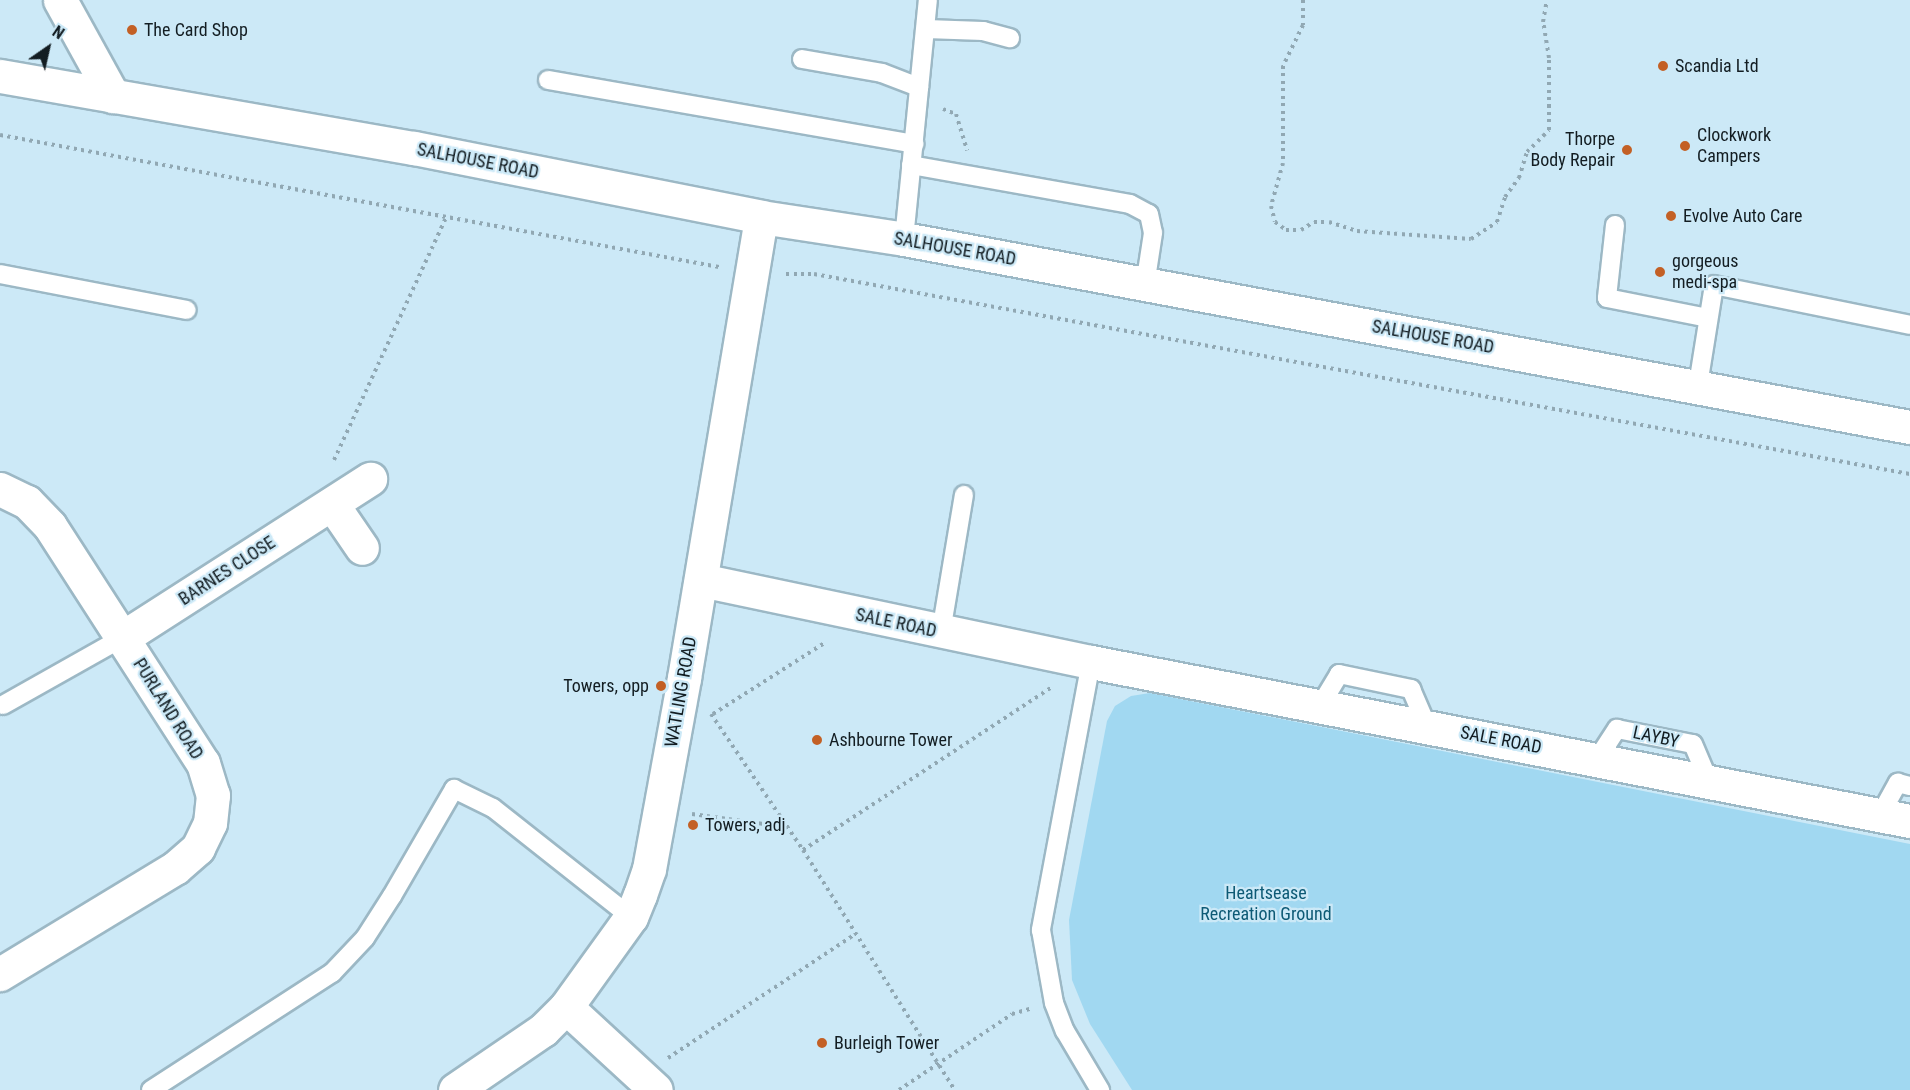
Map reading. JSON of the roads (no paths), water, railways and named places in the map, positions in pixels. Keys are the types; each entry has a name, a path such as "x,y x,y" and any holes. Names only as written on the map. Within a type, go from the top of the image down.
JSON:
{"street":[{"path":"60,0 113,96"},
{"name":"SALHOUSE ROAD","path":"0,76 414,148 761,217 904,239 1698,385 1910,427"},
{"name":"WATLING ROAD","path":"455,1090 535,1035 566,1008 631,917 649,869 754,273 761,217"},
{"name":"BARNES CLOSE","path":"122,638 370,479"},
{"name":"PURLAND ROAD","path":"0,489 27,502 50,526 203,763 213,795 210,824 198,848 175,868 0,974"},
{"path":"332,504 362,548"},
{"name":"SALE ROAD","path":"701,580 839,611 1091,662 1598,758 1895,818"},
{"path":"566,1008 649,1084"}],"lane":[{"path":"904,239 928,0"},
{"path":"926,28 983,31 1010,38"},
{"path":"802,60 882,73 919,87"},
{"path":"548,80 914,144"},
{"path":"911,165 1130,204 1149,214 1153,233 1145,285"},
{"path":"1615,225 1607,298 1708,318"},
{"path":"0,274 188,310"},
{"path":"1698,385 1714,285 1910,325"},
{"path":"941,632 964,495"},
{"path":"3,705 122,638"},
{"path":"1091,662 1041,930 1054,1003 1065,1031 1100,1090"},
{"path":"1895,818 1898,783 1910,786"},
{"path":"151,1090 332,973 365,938 454,789 493,808 631,917"}],"place":[{"name":"The Card Shop","path":"132,30"},
{"name":"Scandia Ltd","path":"1663,66"},
{"name":"Clockwork Campers","path":"1685,146"},
{"name":"Thorpe Body Repair","path":"1627,150"},
{"name":"Evolve Auto Care","path":"1671,216"},
{"name":"gorgeous medi-spa","path":"1660,272"},
{"name":"Towers, opp","path":"661,686"},
{"name":"Ashbourne Tower","path":"817,740"},
{"name":"Towers, adj","path":"693,825"},
{"name":"Burleigh Tower","path":"822,1043"}],"park label":[{"name":"Heartsease Recreation Ground","path":"1266,904"}]}
